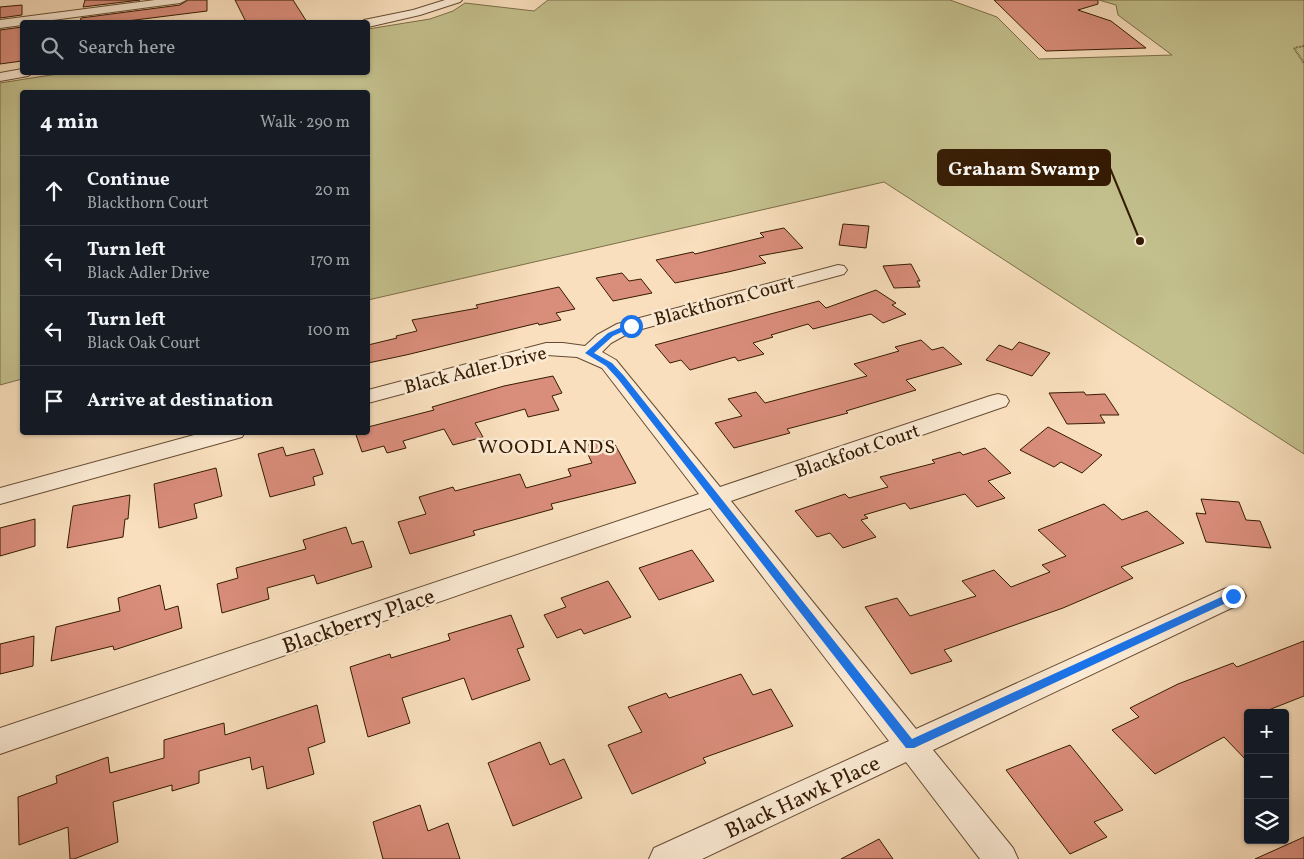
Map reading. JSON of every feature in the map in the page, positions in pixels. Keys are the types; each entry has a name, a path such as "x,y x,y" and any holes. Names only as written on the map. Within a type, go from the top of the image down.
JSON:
{"street":[{"path":"30,20 180,0"},
{"path":"370,23 416,13 456,0"},
{"path":"0,24 20,21"},
{"path":"0,77 20,73"},
{"name":"Blackthorn Court","path":"589,353 604,339 624,328 838,270"},
{"name":"Black Adler Drive","path":"370,395 546,349 570,349 589,353 609,364 1001,859"},
{"name":"Blackfoot Court","path":"716,498 998,401"},
{"path":"0,496 223,435"},
{"name":"Blackberry Place","path":"0,741 716,498"},
{"name":"Black Hawk Place","path":"666,859 1233,596"}],"path":[{"path":"1304,46 1294,48 1304,63"}],"shaded area":[{"path":"548,0 950,0 997,17 1039,59 1172,55 1118,15 1116,5 1099,0 1304,0 1304,454 884,182 370,300 370,90 20,90 20,380 0,385 0,83 51,75 370,75 370,29 430,19 453,11 465,3 534,11"}],"building":[{"path":"85,0 140,0 83,7"},
{"path":"188,0 207,0 207,11 135,20 80,20 81,18 180,5"},
{"path":"235,0 293,0 306,20 245,20"},
{"path":"994,0 1098,0 1098,4 1078,10 1111,21 1146,48 1046,51"},
{"path":"22,5 22,15 0,18 0,7"},
{"path":"20,27 20,61 0,64 0,30"},
{"path":"843,224 869,226 866,248 839,245"},
{"path":"784,228 803,248 759,256 766,263 675,283 656,260 693,252 695,254 764,237 760,233"},
{"path":"911,264 920,281 917,281 920,287 894,288 883,266"},
{"path":"622,273 629,281 641,279 652,293 613,301 596,278"},
{"path":"559,287 575,309 556,313 561,320 539,325 538,323 370,363 370,345 417,331 412,320 478,308 476,305"},
{"path":"876,290 896,303 892,305 906,314 883,323 871,314 813,329 808,324 771,335 773,337 753,343 764,354 738,361 735,357 690,370 681,360 670,363 655,345 819,301 826,308"},
{"path":"921,340 932,350 943,347 962,364 906,380 916,390 846,411 848,413 787,429 790,433 734,448 715,423 742,416 728,399 756,392 765,403 867,376 854,364 899,351 895,347"},
{"path":"1019,342 1050,353 1032,376 986,360 999,345 1012,350"},
{"path":"553,376 562,393 552,396 559,410 528,417 525,409 475,423 483,437 453,445 444,429 403,441 406,448 387,453 384,446 362,452 356,435 370,435 370,426 434,410 432,407 504,386"},
{"path":"1084,392 1086,395 1105,394 1119,415 1100,415 1105,423 1067,424 1049,393"},
{"path":"1048,427 1102,455 1082,473 1061,462 1054,467 1020,450"},
{"path":"612,439 636,483 551,504 553,509 473,531 475,535 410,554 398,522 426,514 419,497 453,487 455,491 520,474 526,488 571,476 568,469 592,463 584,446"},
{"path":"283,447 286,456 314,449 323,474 313,477 315,485 270,497 258,454"},
{"path":"985,448 1011,473 988,481 1005,498 977,507 965,494 910,509 905,503 864,515 868,518 861,520 876,537 843,548 830,533 817,537 795,511 845,494 849,498 888,487 880,477 935,463 932,460 960,452 963,455"},
{"path":"216,468 222,496 194,504 197,518 159,528 154,484"},
{"path":"130,495 128,519 125,519 123,537 67,548 73,506"},
{"path":"1201,499 1239,502 1246,520 1260,521 1271,548 1206,542 1196,513 1206,514"},
{"path":"1104,504 1122,520 1147,511 1184,543 1121,567 1133,578 1063,608 944,650 952,661 911,674 865,607 897,598 910,616 976,596 962,581 994,570 1011,587 1050,572 1042,565 1066,556 1038,530"},
{"path":"35,519 35,546 0,556 0,528"},
{"path":"346,527 352,544 363,541 372,567 317,584 314,575 267,588 269,599 222,613 217,584 238,578 236,568 306,549 303,540"},
{"path":"692,550 714,581 659,600 639,568"},
{"path":"608,581 631,617 584,634 581,629 557,638 544,615 566,607 561,598"},
{"path":"160,585 165,610 178,606 182,628 114,650 113,646 51,661 56,627 120,611 118,598"},
{"path":"511,615 524,647 517,649 530,680 472,700 464,678 402,698 410,723 368,737 350,667 390,654 391,658 450,640 448,634"},
{"path":"34,636 33,666 0,674 0,644"},
{"path":"1304,641 1304,696 1271,709 1244,709 1244,758 1224,737 1155,774 1112,730 1139,717 1130,708 1178,684 1233,663 1237,667"},
{"path":"741,674 753,695 771,689 793,726 703,758 706,763 632,794 608,745 642,732 628,707 666,693 669,698"},
{"path":"317,705 325,742 308,748 314,774 267,789 263,766 252,770 250,757 199,771 199,783 172,791 172,785 113,802 118,842 74,859 70,859 68,827 19,845 18,797 57,783 56,776 108,757 110,773 164,758 164,740 224,723 225,735"},
{"path":"540,742 550,765 564,759 582,798 513,826 488,763"},
{"path":"1070,745 1123,810 1094,822 1107,837 1070,854 1006,770"},
{"path":"420,805 428,831 448,823 460,859 383,859 373,822"},
{"path":"1304,837 1304,859 1255,859 1289,844"},
{"path":"879,839 893,859 841,859"}],"place":[{"name":"Graham Swamp","path":"1140,241"}],"district":[{"name":"WOODLANDS","path":"547,446"}],"route":[{"path":"631,326 610,335 589,353 609,364 621,377 910,745 1233,596"}]}
